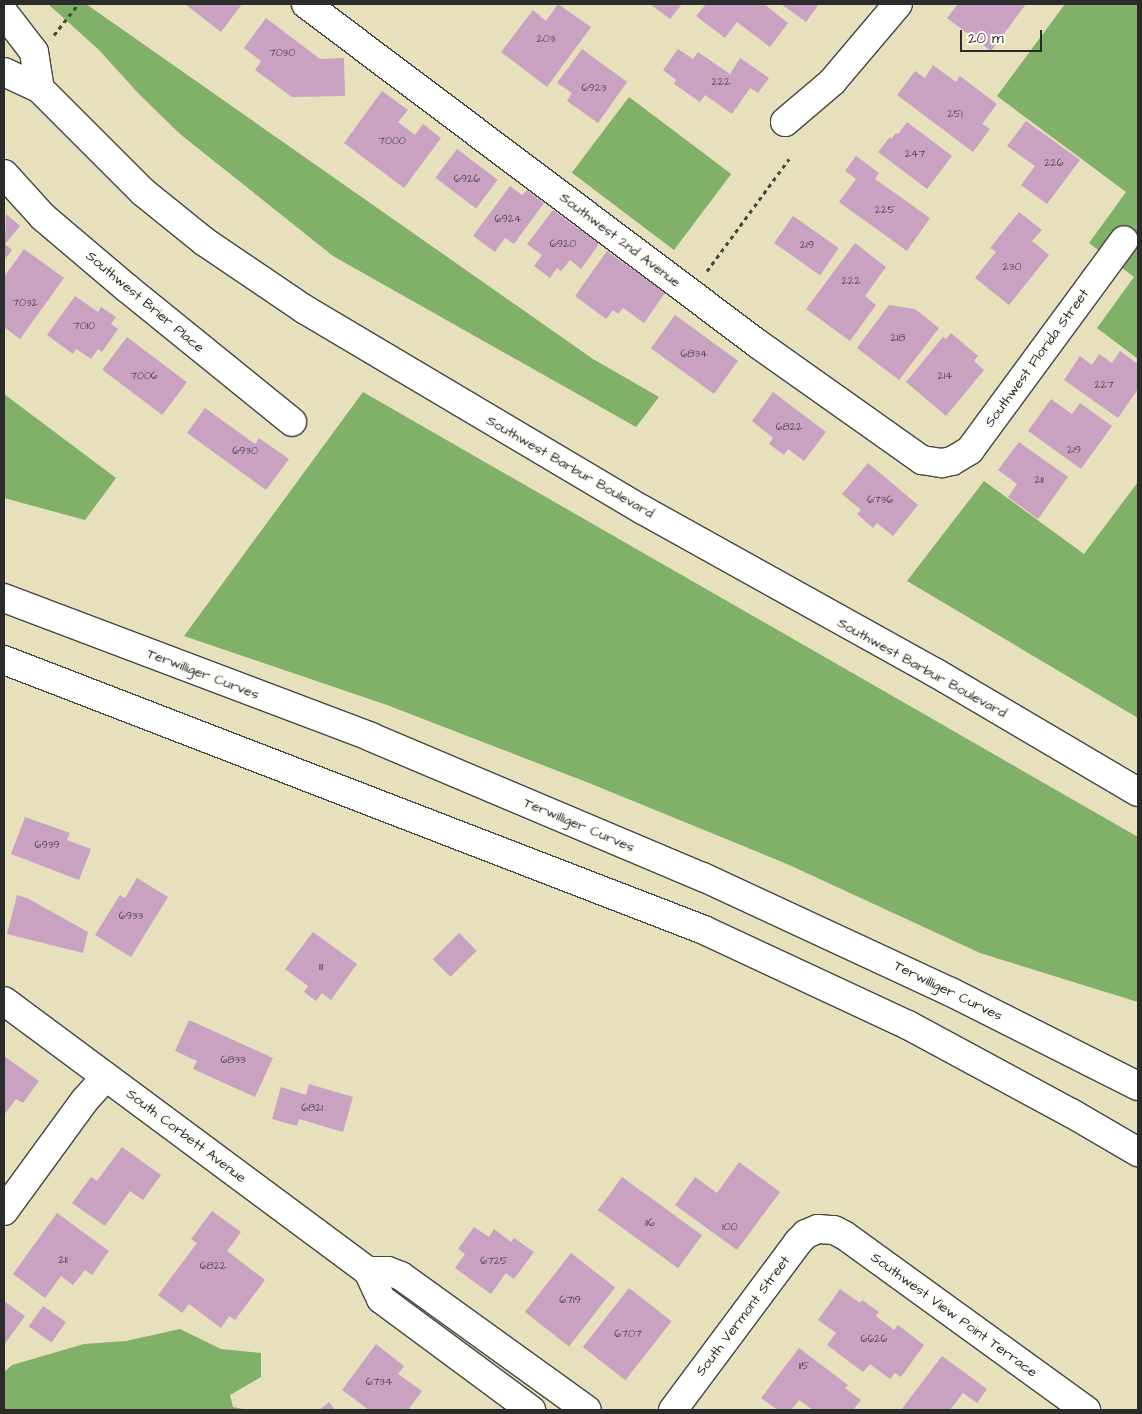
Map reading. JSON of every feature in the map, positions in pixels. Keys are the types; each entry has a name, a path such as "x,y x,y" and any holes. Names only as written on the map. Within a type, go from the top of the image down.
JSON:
{"main road":[{"name":"Southwest 2nd Avenue","path":"306,4 690,293 913,455 922,460 942,463"},
{"path":"786,122 832,82 898,4"},
{"path":"4,13 34,52 40,89"},
{"name":"Southwest Barbur Boulevard","path":"4,72 40,89 143,192 205,242 266,285 643,510 936,674 1138,792"},
{"name":"Southwest Brier Place","path":"4,174 43,217 128,290 292,422"},
{"name":"Southwest Florida Street","path":"942,463 960,458 970,450 1124,240"},
{"name":"Terwilliger Curves","path":"4,598 371,737 703,877 951,992 1138,1086"},
{"path":"4,660 704,930 908,1025 1071,1112 1138,1152"},
{"name":"South Corbett Avenue","path":"4,1001 368,1271 381,1299 531,1410"},
{"path":"4,1211 85,1100 106,1077"},
{"name":"South Vermont Street","path":"673,1410 798,1242 806,1234 818,1229"},
{"name":"Southwest View Point Terrace","path":"818,1229 834,1230 844,1235 1086,1410"},
{"path":"368,1271 388,1271 401,1276 587,1410"}],"path":[{"path":"34,52 58,31 78,4"},
{"path":"690,293 789,159"}],"green space":[{"path":"48,4 86,4 593,359 659,397 636,427 333,256 180,134 139,94 99,50"},
{"path":"1065,4 1138,4 1138,359 1097,328 1134,277 1089,243 1126,192 997,96"},
{"path":"629,97 731,174 674,250 572,173"},
{"path":"363,392 1138,837 1138,1002 980,953 787,864 589,783 387,705 184,636"},
{"path":"4,394 116,478 85,520 4,498"},
{"path":"984,481 1084,554 1138,482 1138,718 907,581"},
{"path":"180,1329 221,1349 261,1353 261,1377 230,1395 233,1407 247,1410 4,1410 4,1372 12,1365 84,1344 126,1341"}],"building":[{"path":"185,4 242,4 221,32"},
{"path":"558,4 591,27 547,87 501,52 533,10 546,21"},
{"path":"650,4 682,4 670,19"},
{"path":"706,4 764,4 788,23 770,47 737,22 725,38 696,16"},
{"path":"781,4 819,4 806,22"},
{"path":"958,4 1026,4 991,51 947,18"},
{"path":"266,18 320,59 344,58 345,96 292,97 255,70 261,61 244,48"},
{"path":"582,49 627,82 598,123 567,101 572,93 557,83"},
{"path":"678,49 693,59 698,52 730,74 740,58 769,78 758,93 750,88 732,114 705,95 700,102 674,84 676,80 663,70"},
{"path":"933,65 956,82 960,76 997,104 982,124 990,129 973,152 897,95 915,71 925,78"},
{"path":"382,91 408,110 398,122 415,135 423,124 441,138 404,188 344,143"},
{"path":"1026,121 1080,160 1047,204 1021,185 1035,166 1007,146"},
{"path":"907,122 952,156 927,189 878,152 890,137 891,139 896,133 898,134"},
{"path":"457,149 498,180 476,208 435,178"},
{"path":"856,156 879,173 875,179 930,218 907,251 839,202 856,179 845,171"},
{"path":"510,186 522,195 527,190 544,203 514,244 505,238 495,252 473,236"},
{"path":"553,210 599,244 581,269 570,260 561,271 557,268 550,278 534,266 542,255 527,244"},
{"path":"1019,212 1042,230 1032,241 1049,255 1009,305 975,278 996,252 990,248"},
{"path":"6,214 20,226 5,244 12,250 4,261"},
{"path":"793,216 839,248 820,275 774,243"},
{"path":"855,243 886,267 865,296 876,305 850,341 806,309"},
{"path":"24,249 64,278 20,339 4,327 4,277"},
{"path":"607,251 665,293 644,323 623,308 618,314 613,310 606,319 575,296"},
{"path":"75,296 98,312 101,307 116,317 111,324 118,329 102,352 98,349 91,359 76,349 73,354 47,335"},
{"path":"889,305 915,309 939,328 899,380 857,348"},
{"path":"675,315 738,361 714,394 651,348"},
{"path":"951,333 978,356 974,361 984,370 946,416 906,382 943,337 946,339"},
{"path":"127,337 187,382 162,415 102,370"},
{"path":"1120,351 1138,364 1138,389 1118,418 1064,380 1080,356 1092,365 1099,354 1112,363"},
{"path":"773,392 826,432 804,461 788,449 784,455 769,444 773,438 752,421"},
{"path":"1051,399 1072,414 1080,403 1112,426 1081,469 1028,431"},
{"path":"205,408 255,444 259,438 289,459 266,490 187,433"},
{"path":"1019,442 1068,477 1038,519 1008,497 1017,484 998,470"},
{"path":"868,463 918,505 893,536 877,523 873,528 857,514 861,510 842,494"},
{"path":"25,817 70,833 67,840 91,849 79,880 11,854"},
{"path":"137,878 168,897 131,957 95,935 120,895 125,898"},
{"path":"17,895 27,898 88,932 83,953 7,934"},
{"path":"313,932 357,964 331,1000 322,993 316,1001 304,992 308,986 285,969"},
{"path":"459,933 477,951 451,977 433,959"},
{"path":"189,1020 273,1058 255,1097 193,1069 197,1061 175,1051"},
{"path":"4,1056 39,1081 23,1103 16,1099 4,1115"},
{"path":"309,1084 353,1097 343,1132 299,1119 297,1126 272,1119 281,1087 306,1095"},
{"path":"122,1147 161,1175 143,1200 130,1191 105,1226 72,1203 91,1177 97,1181"},
{"path":"739,1162 780,1192 737,1250 675,1205 695,1177 717,1193"},
{"path":"622,1177 702,1235 678,1268 598,1210"},
{"path":"212,1211 241,1232 227,1251 265,1280 235,1320 229,1316 221,1328 189,1304 182,1313 158,1295 197,1243 191,1239"},
{"path":"57,1213 109,1251 92,1275 85,1270 73,1285 61,1276 45,1298 13,1274"},
{"path":"474,1227 489,1237 494,1229 511,1242 514,1238 534,1252 514,1279 506,1273 491,1294 455,1268 465,1254 458,1249"},
{"path":"571,1253 615,1287 569,1347 525,1312"},
{"path":"629,1288 672,1321 625,1380 583,1347"},
{"path":"840,1289 860,1303 862,1300 879,1312 876,1316 894,1330 898,1325 924,1345 901,1377 895,1373 890,1379 870,1364 863,1372 827,1345 836,1333 818,1320"},
{"path":"4,1301 25,1316 4,1345"},
{"path":"43,1306 66,1322 52,1343 29,1326"},
{"path":"376,1344 404,1366 398,1374 422,1391 408,1410 369,1410 342,1390"},
{"path":"799,1348 848,1385 845,1388 861,1400 853,1410 813,1410 799,1400 791,1410 778,1410 761,1398"},
{"path":"942,1356 987,1389 977,1403 963,1393 950,1410 901,1410"},
{"path":"329,1402 335,1410 319,1410"}]}
